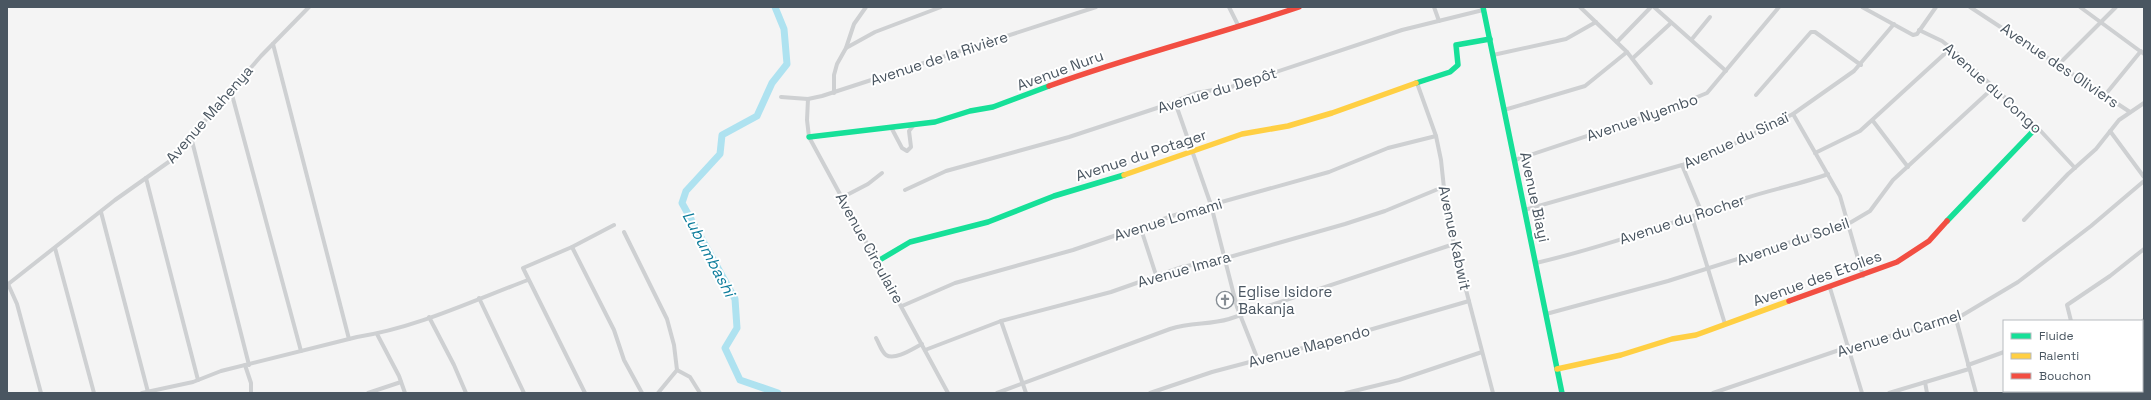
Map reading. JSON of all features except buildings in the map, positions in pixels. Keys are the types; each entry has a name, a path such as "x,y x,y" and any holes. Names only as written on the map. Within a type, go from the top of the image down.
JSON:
{"street":[{"name":"Avenue Mahenya","path":"8,284 170,161 273,44 309,7"},
{"path":"834,92 834,71 846,48 854,24 866,7"},
{"path":"846,48 875,32 941,7"},
{"name":"Avenue de la Rivière","path":"781,97 808,99 834,92 1096,7"},
{"path":"1229,7 1239,27"},
{"name":"Avenue Nuru","path":"892,129 914,126 993,107 1101,67 1239,27 1299,7"},
{"path":"1434,7 1439,21"},
{"path":"1580,7 1633,58 1651,83"},
{"path":"1617,42 1652,7 1692,39 1726,71"},
{"name":"Avenue Nyembo","path":"1515,160 1699,97 1710,90 1779,7"},
{"name":"Avenue du Congo","path":"1862,7 1912,35 1916,35 1919,30 1942,41 2037,127 2075,168"},
{"path":"1919,30 1936,7"},
{"name":"Avenue des Oliviers","path":"1970,7 2130,112"},
{"path":"2080,7 2143,53 2105,95"},
{"path":"2058,65 2116,7"},
{"name":"Avenue du Depôt","path":"906,190 946,171 1069,137 1175,102 1196,93 1252,80 1402,30 1483,8"},
{"name":"Avenue Biayi","path":"1483,8 1562,393"},
{"path":"1692,39 1710,17"},
{"path":"1493,55 1547,45 1571,38 1596,22"},
{"path":"1633,58 1671,23"},
{"name":"Avenue du Sinaï","path":"1524,210 1682,166 1722,150 1793,114 1861,65 1894,24"},
{"path":"1756,95 1811,32 1815,32 1861,65"},
{"name":"Avenue du Potager","path":"878,262 910,242 988,222 1054,196 1192,152 1242,134 1288,126 1332,113 1455,69 1459,60 1456,45 1490,39"},
{"path":"273,44 349,339"},
{"path":"1815,153 1860,132 1951,48"},
{"path":"1504,110 1591,84 1627,52"},
{"name":"Avenue Kabwit","path":"1416,83 1436,136 1441,160 1443,187 1454,244 1493,393"},
{"name":"Avenue du Soleil","path":"1546,314 1708,269 1848,224 1870,211 1877,204 1889,184 1993,88"},
{"path":"231,91 301,351"},
{"name":"Avenue Circulaire","path":"808,99 806,120 809,137 843,197 948,393"},
{"path":"1175,102 1211,205 1241,315 1258,360"},
{"path":"2024,220 2075,168 2096,149 2110,131 2130,112 2144,103"},
{"path":"1793,114 1840,196 1863,276"},
{"path":"1873,121 1908,167"},
{"path":"809,137 892,129 902,148 907,151 911,147 910,131 914,126"},
{"name":"Avenue des Etoiles","path":"1557,369 1621,355 1672,339 1696,335 1830,288 1897,262 1930,241 1951,216 2037,127"},
{"path":"2110,131 2144,177"},
{"name":"Avenue Lomami","path":"902,306 955,283 1074,250 1140,226 1329,172 1388,148 1436,136"},
{"path":"191,137 247,365 251,383 251,393"},
{"path":"1682,166 1702,213"},
{"path":"843,197 868,184 882,173"},
{"name":"Avenue du Rocher","path":"1536,263 1569,256 1692,217 1747,197 1828,174"},
{"path":"146,178 198,380"},
{"name":"Avenue du Carmel","path":"1714,393 1848,347 1956,319 2030,273 2091,226 2144,181"},
{"name":"Avenue Imara","path":"925,350 1001,321 1111,292 1156,275 1209,260 1226,258 1372,216 1443,187"},
{"path":"101,212 148,392"},
{"path":"1692,217 1725,324"},
{"path":"585,393 523,268 572,247 614,225"},
{"path":"1140,226 1156,275"},
{"path":"624,232 667,319 674,345 677,370 658,393"},
{"path":"997,393 1178,326 1200,322 1211,324 1454,244"},
{"path":"572,247 614,330 624,360 642,393"},
{"path":"55,248 94,393"},
{"path":"2071,320 2067,305 2110,276 2144,249"},
{"path":"142,393 198,380 301,351 349,339 377,334 429,317 528,280"},
{"path":"8,284 17,304 41,393"},
{"path":"1830,288 1862,393"},
{"path":"479,298 524,393"},
{"name":"Avenue Mapendo","path":"1150,393 1188,379 1469,301"},
{"path":"429,317 454,365 466,393"},
{"path":"1956,319 1976,393"},
{"path":"1001,321 1026,393"},
{"path":"377,334 405,393"},
{"path":"876,338 882,350 890,356 895,356 922,344"},
{"path":"1346,393 1398,380 1482,352"},
{"path":"1890,393 1969,367 2003,352"},
{"path":"677,370 690,377 700,393"},
{"path":"368,393 401,382"},
{"path":"1925,382 1927,393"}],"waterway":[{"name":"Lubumbashi","path":"775,7 784,29 787,64 772,83 757,116 722,135 720,154 686,191 682,203 735,299 737,328 725,348 740,380 778,393"}],"traffic: fast":[{"path":"1483,7 1562,393"},
{"path":"1416,83 1450,72 1458,65 1456,45 1490,39"},
{"path":"809,137 935,122 970,111 993,107 1049,86"},
{"path":"1947,221 2037,127"},
{"path":"878,261 910,242 988,222 1054,196 1124,175"}],"traffic: slow":[{"path":"1124,175 1242,134 1288,126 1332,113 1416,83"},
{"path":"1557,369 1621,355 1672,339 1696,335 1789,301"}],"traffic: jam":[{"path":"1049,86 1111,65 1299,7"},
{"path":"1789,301 1897,262 1929,241 1947,221"}],"place":[{"name":"Eglise Isidore Bakanja","path":"1225,300"}]}
